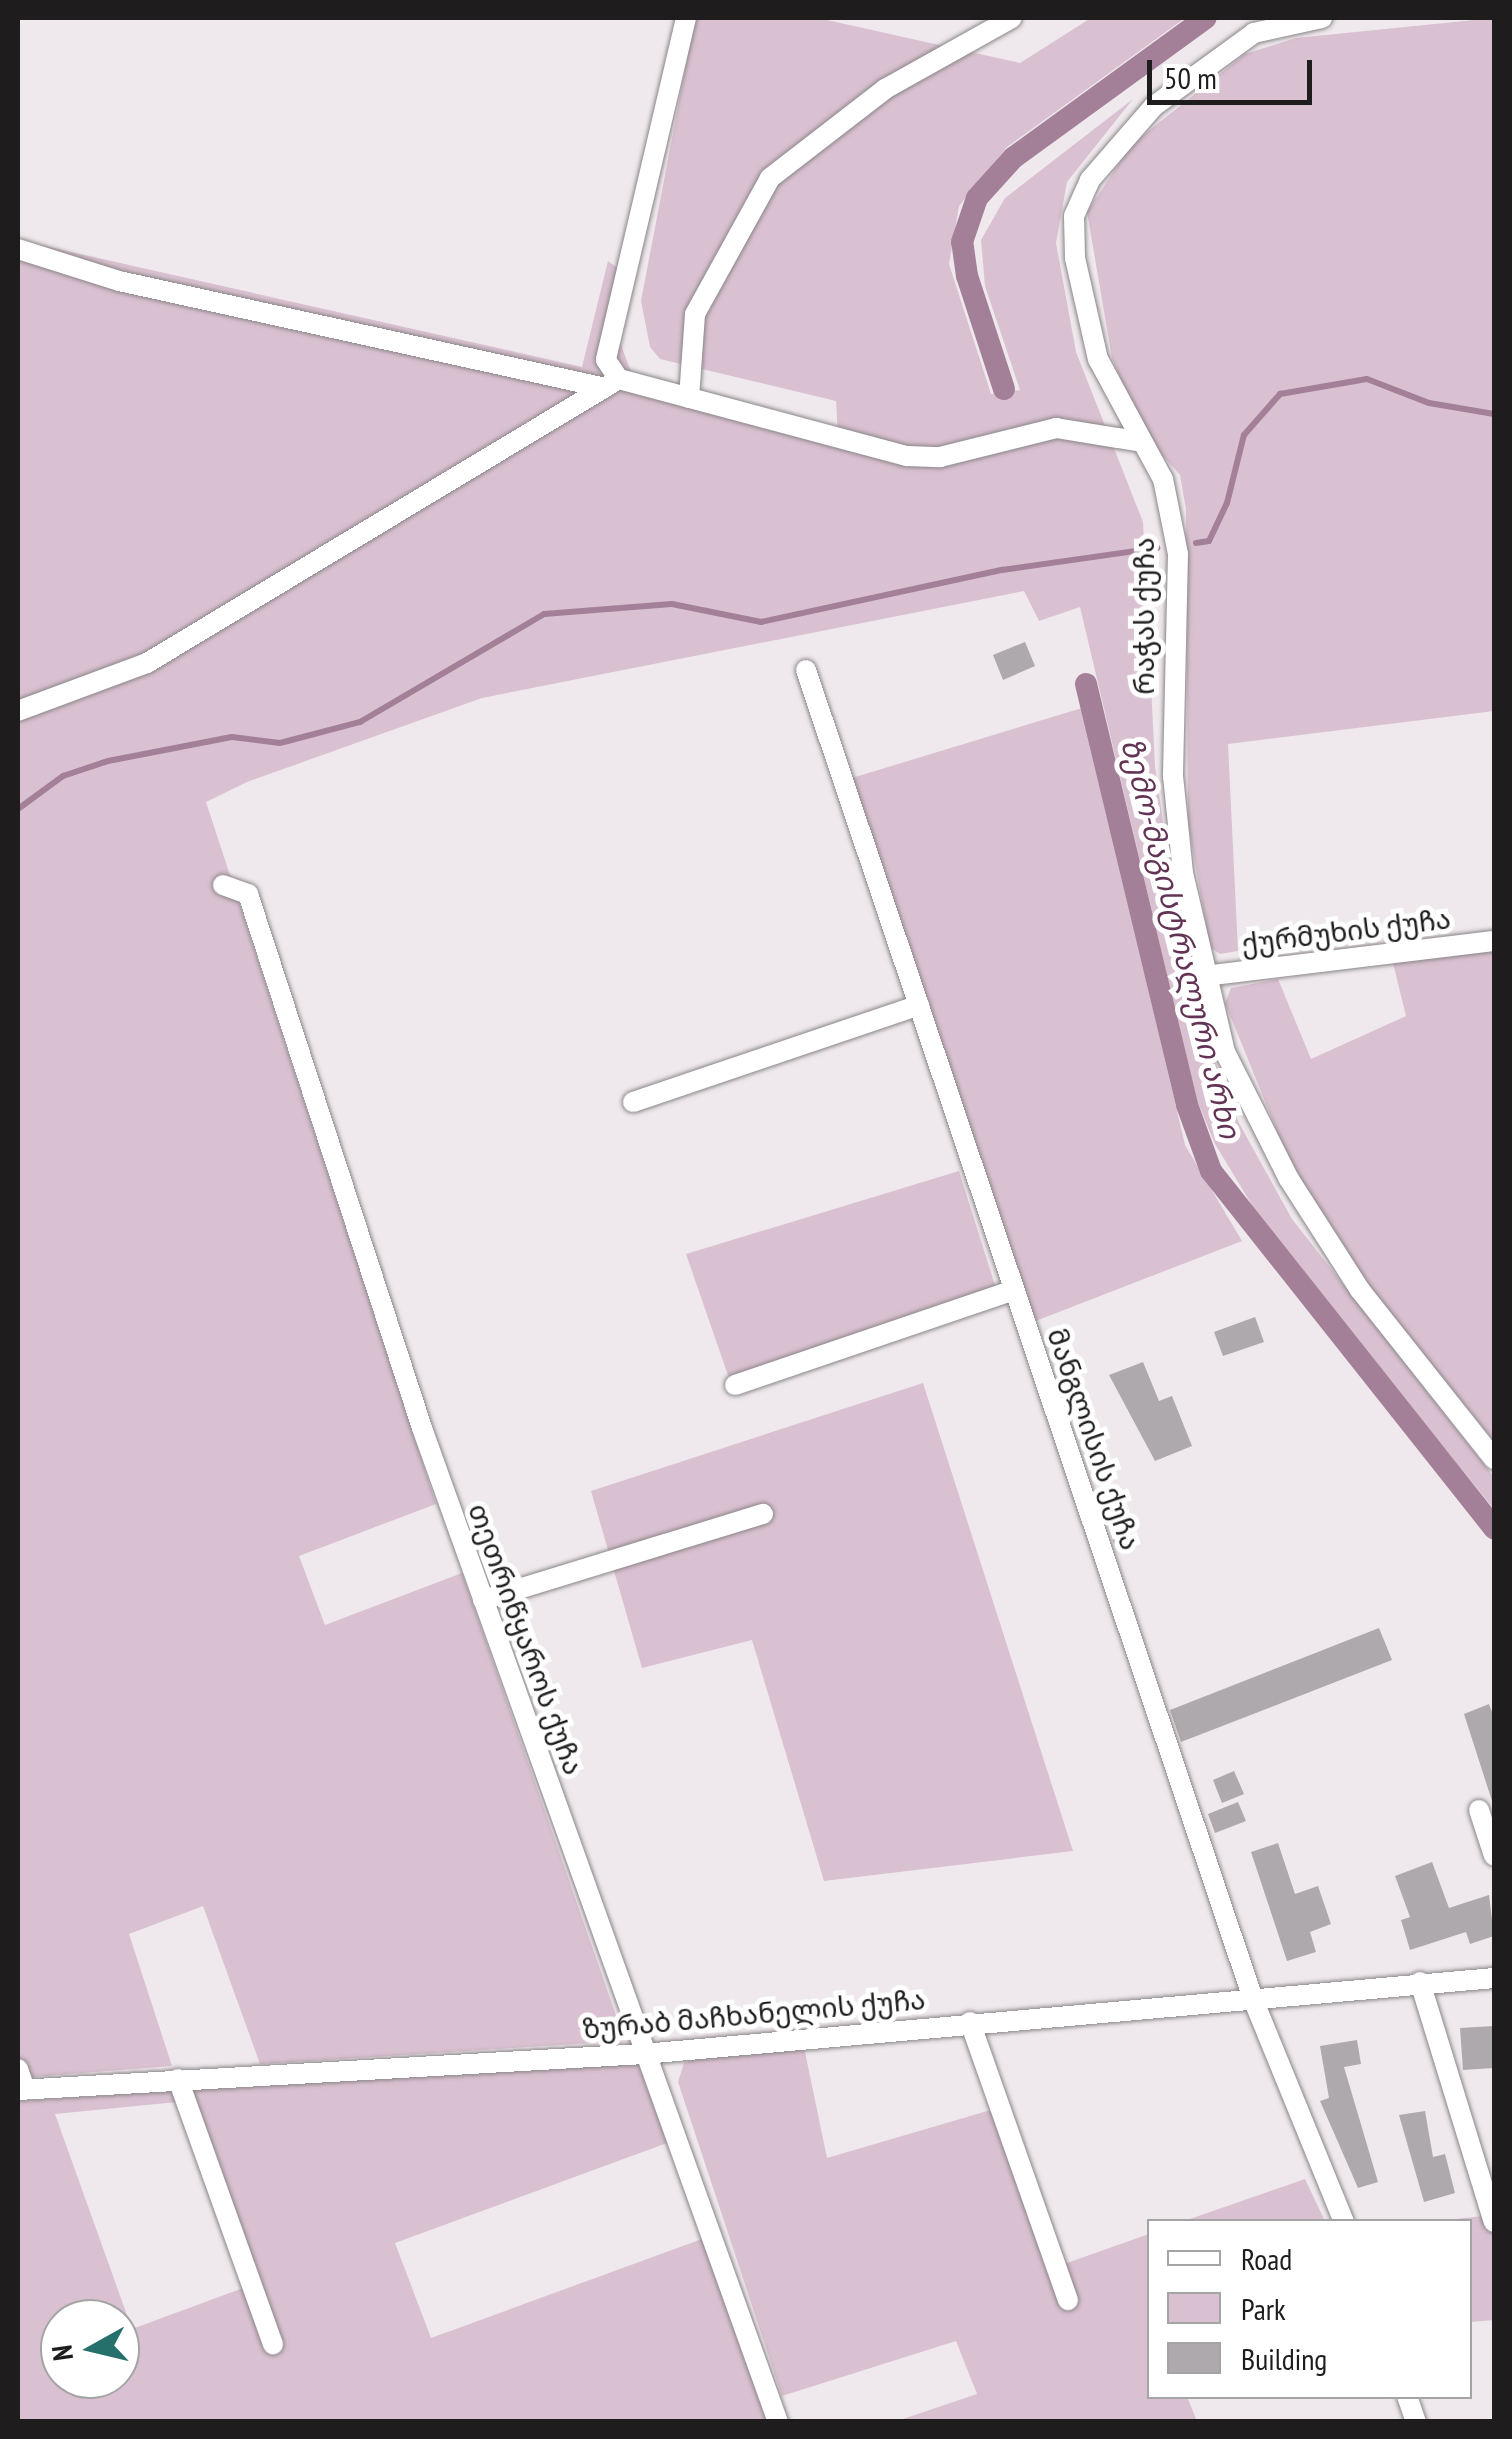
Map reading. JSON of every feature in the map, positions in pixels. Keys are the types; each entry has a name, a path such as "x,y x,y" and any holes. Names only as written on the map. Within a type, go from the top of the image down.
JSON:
{"street":[{"path":"612,384 606,360 686,18"},
{"path":"688,398 695,314 770,178 885,89 1012,18"},
{"name":"რაჭას ქუჩა","path":"1322,18 1254,33 1154,106 1082,198 1075,258 1098,359 1136,441 1163,479 1178,554 1173,776 1204,976 1225,1052 1289,1180 1360,1290 1494,1459"},
{"path":"18,249 138,286 688,398 907,456 940,457 1056,428 1136,441"},
{"path":"18,711 147,663 612,384"},
{"name":"მანგლისის ქუჩა","path":"806,670 1253,1999 1343,2219"},
{"name":"თეთრიწყაროს ქუჩა","path":"223,885 248,894 483,1600 644,2054 666,2096 778,2422"},
{"name":"ქურმუხის ქუჩა","path":"1204,976 1494,941"},
{"path":"632,1102 919,1005"},
{"path":"734,1385 1014,1290"},
{"path":"483,1600 763,1514"},
{"path":"1478,1810 1494,1856"},
{"name":"ზურაბ მაჩხანელის ქუჩა","path":"20,2083 178,2079 644,2054 1494,1978"},
{"path":"1420,1982 1494,2222"},
{"path":"970,2022 1068,2300"},
{"path":"178,2079 274,2344"}],"green space":[{"path":"695,18 818,18 1020,63 1091,18 1185,18 1007,147 959,206 949,264 991,394 1020,390 985,286 981,240 1005,198 1133,99 1067,182 1056,243 1076,352 1143,522 1155,766 1187,989 1239,1123 1292,1219 1494,1477 1494,1509 1269,1233 1215,1144 1196,1098 1080,607 1039,621 1024,591 482,698 247,782 206,802 436,1504 299,1556 325,1625 462,1573 625,2041 260,2064 203,1906 129,1934 172,2066 18,2078 18,240 582,367 608,261 620,270 616,332 640,395 838,435 836,401 660,359 650,347 641,301"},
{"path":"1494,18 1494,711 1228,744 1238,951 1220,954 1210,947 1188,823 1186,509 1180,475 1144,435 1112,358 1087,212 1131,145 1245,54 1296,38"},
{"path":"1082,708 1185,1145 1242,1241 1033,1322 852,778"},
{"path":"1494,950 1494,1441 1372,1292 1291,1165 1225,1003 1231,988 1278,979 1311,1059 1406,1016 1393,963"},
{"path":"959,1171 999,1298 730,1381 686,1254"},
{"path":"923,1383 1073,1851 824,1881 752,1640 642,1668 591,1491"},
{"path":"804,2047 827,2158 1001,2107 1064,2264 1147,2235 1147,2399 1188,2399 1197,2421 897,2421 977,2394 956,2341 782,2396 678,2082 684,2063 716,2051"},
{"path":"637,2060 667,2143 395,2243 431,2338 702,2239 767,2421 18,2422 18,2101","holes":["177,2102 246,2287 140,2326 140,2399 40,2399 40,2299 121,2299 55,2114"]},
{"path":"1305,2179 1324,2219 1190,2219"},
{"path":"1494,2215 1494,2320 1472,2322 1472,2219 1455,2219"}],"building":[{"path":"1025,642 1035,666 1003,680 993,655"},
{"path":"1255,1317 1264,1342 1223,1356 1214,1332"},
{"path":"1143,1362 1159,1401 1172,1396 1192,1446 1155,1461 1109,1375"},
{"path":"1122,1505 1133,1537 1114,1544 1104,1512"},
{"path":"1379,1628 1392,1660 1181,1742 1170,1710"},
{"path":"1489,1704 1494,1717 1492,1801 1464,1714"},
{"path":"1234,1771 1244,1794 1222,1803 1213,1780"},
{"path":"1238,1802 1246,1821 1215,1833 1208,1814"},
{"path":"1278,1843 1295,1894 1318,1886 1331,1924 1310,1932 1316,1952 1287,1961 1251,1852"},
{"path":"1432,1862 1449,1908 1489,1895 1494,1936 1470,1944 1466,1932 1410,1950 1401,1920 1410,1917 1395,1876"},
{"path":"1494,2026 1494,2068 1463,2070 1460,2028"},
{"path":"1357,2040 1361,2064 1344,2067 1378,2182 1358,2188 1320,2101 1329,2098 1320,2046"},
{"path":"1425,2111 1433,2157 1445,2154 1455,2193 1424,2202 1399,2115"}],"waterway":[{"name":"ზემო-მაგისტრალური არხი","path":"1004,389 967,276 962,242 977,198 1013,158 1206,18"},
{"path":"1196,543 1209,541 1227,503 1244,435 1280,394 1367,379 1429,403 1494,414"},
{"path":"18,809 63,776 108,761 232,737 280,743 360,722 544,614 672,604 761,622 1002,570 1157,548"},
{"name":"ზემო-მაგისტრალური არხი","path":"1086,684 1187,1105 1211,1171 1494,1528"}]}
